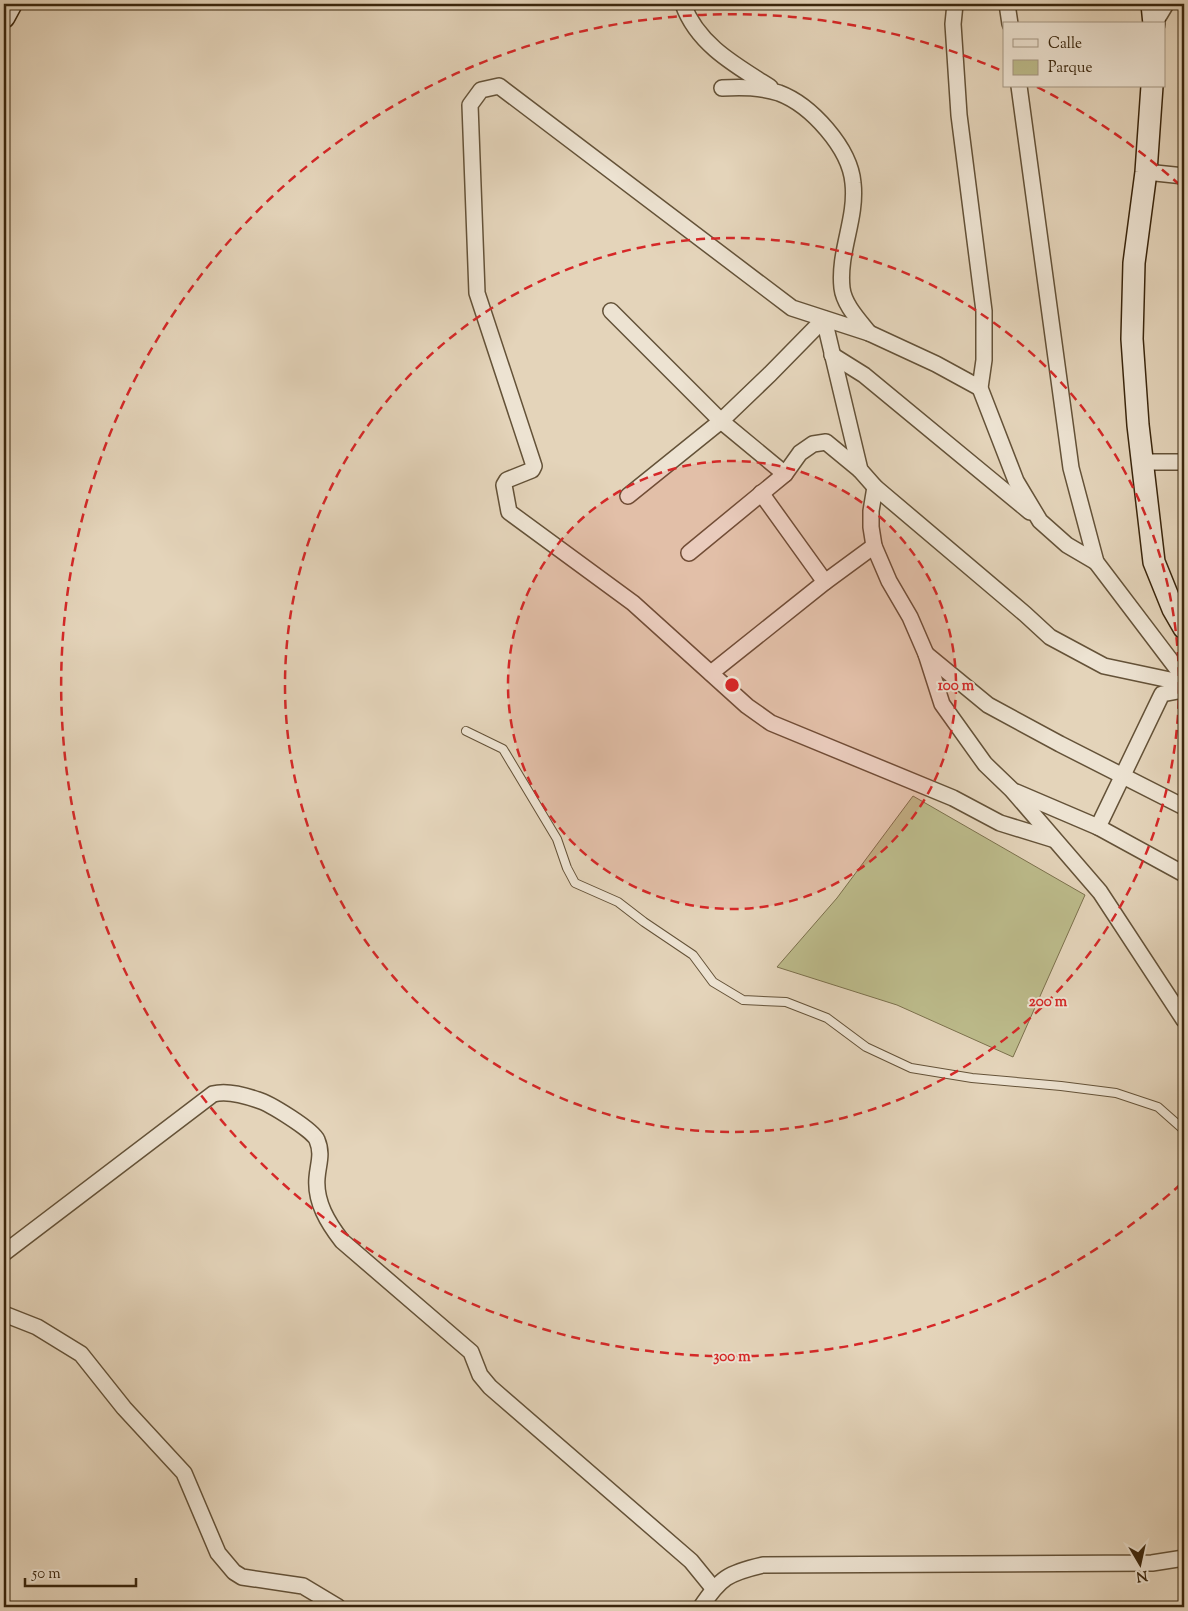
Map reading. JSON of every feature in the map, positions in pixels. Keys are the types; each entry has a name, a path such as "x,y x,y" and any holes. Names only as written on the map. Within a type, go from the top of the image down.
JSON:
{"main road":[{"path":"4,17 11,4"},
{"path":"1152,4 1154,22"},
{"path":"1152,88 1146,172 1134,263 1132,339 1138,425 1154,562 1184,628"}],"street":[{"path":"683,4 688,18 709,46 813,116 834,136 848,162 854,182 853,205 841,267 842,290 846,302 869,333"},
{"path":"955,4 953,24 959,115 984,311 984,360 980,388 1016,481 1040,521"},
{"path":"1007,4 1010,22"},
{"path":"1155,22 1166,4"},
{"path":"980,388 936,364 869,333 792,308 498,86 481,90 470,105 477,293 534,466 532,470 507,480 504,485 509,512 633,603 747,706 771,723 953,798 1000,823 1052,839"},
{"path":"722,88 754,87 780,94"},
{"path":"1019,88 1071,468 1096,562 1184,678"},
{"path":"1146,172 1184,176"},
{"path":"611,311 721,420 785,474"},
{"path":"628,496 721,420 770,374 824,318"},
{"path":"824,318 860,470"},
{"path":"832,355 864,375 1067,545 1096,562"},
{"path":"689,552 785,474 800,453 813,444 826,442 860,470 874,487 1025,614 1050,638 1104,666 1184,685"},
{"path":"1143,462 1184,462"},
{"path":"874,487 871,511 874,546 889,581 910,617 926,654 942,704 986,764 1012,790 1052,839 1100,892 1184,1020"},
{"path":"761,493 824,582"},
{"path":"711,673 824,582 874,546"},
{"path":"926,654 988,705 1184,807"},
{"path":"1098,827 1162,694 1178,691 1184,685"},
{"path":"1012,790 1098,827 1184,874"},
{"path":"4,1253 213,1094 222,1092 260,1100 303,1126 316,1138 321,1154 316,1179 321,1206 329,1224 342,1241 471,1352 480,1375 490,1387 691,1561 713,1588"},
{"path":"4,1314 37,1327 81,1354 124,1408 184,1473 218,1552 234,1572 242,1577 303,1586 338,1607"},
{"path":"701,1607 713,1588 726,1577 740,1570 763,1565 1152,1563 1184,1558"}],"lane":[{"path":"466,731 503,750 557,839 567,868 575,883 618,902 693,955 713,982 743,1000 786,1002 827,1018 866,1047 911,1068 972,1078 1116,1093 1158,1107 1184,1130"}],"green space":[{"path":"913,796 1085,895 1013,1057 897,1005 777,967 837,898"}]}
